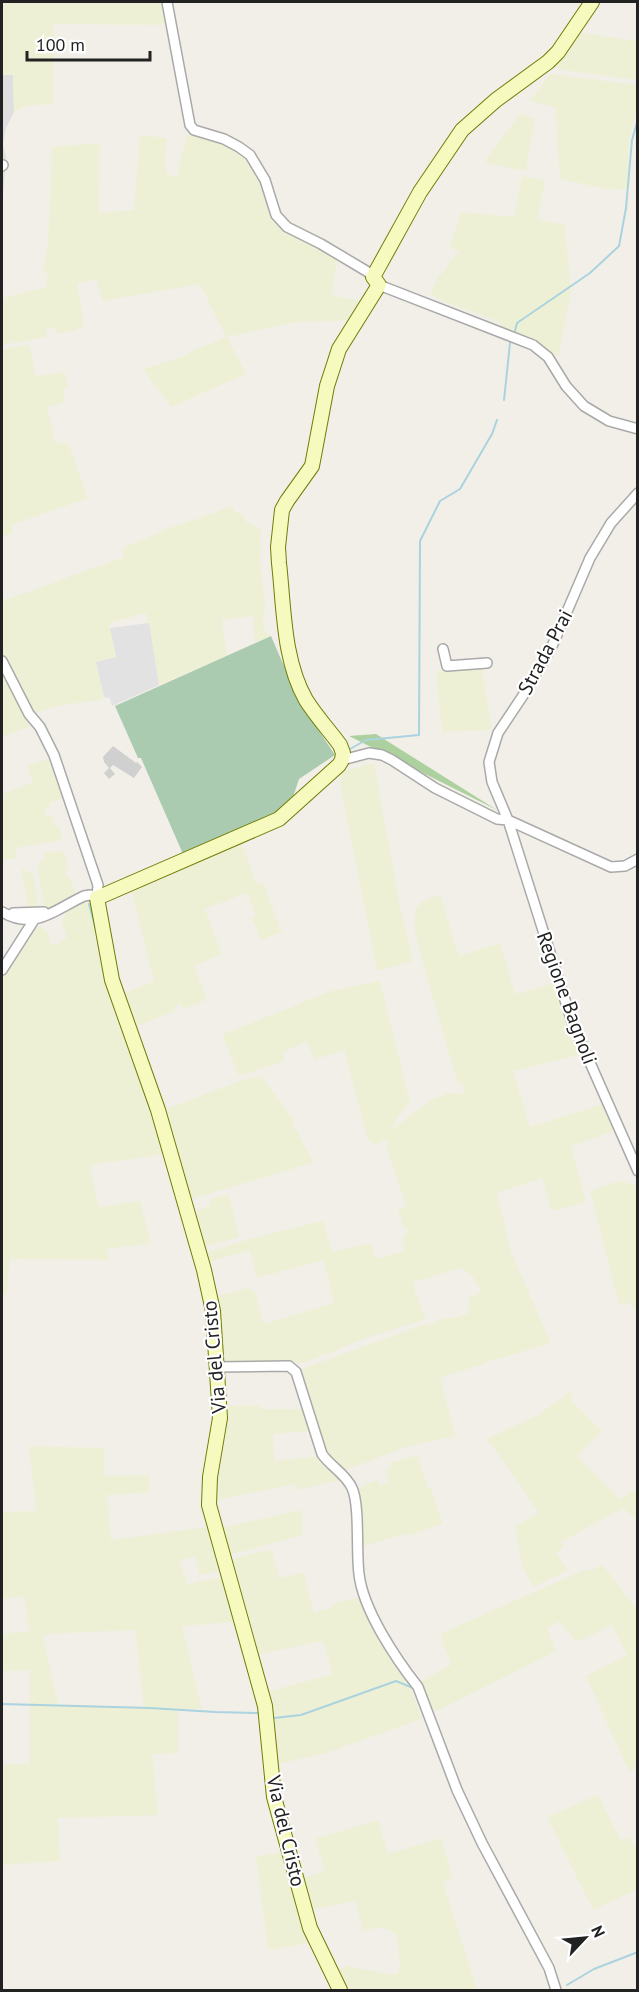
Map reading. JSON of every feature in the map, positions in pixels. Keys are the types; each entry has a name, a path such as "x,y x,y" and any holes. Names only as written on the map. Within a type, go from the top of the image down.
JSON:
{"street":[{"path":"167,2 190,125 194,130 224,139 250,155 265,180 276,215 287,227 368,272 376,281 533,345 548,357 566,386 584,406 609,421 638,429"},
{"path":"2,911 20,920 34,920 84,896 90,895 97,898 279,819 334,770 342,760 343,753 340,745 306,700 290,655 279,563 280,521 287,501 312,466 327,386 339,349 374,295 376,281 420,192 462,130 496,100 548,62 558,52 592,2"},
{"name":"Strada Prai","path":"508,820 492,782 489,762 498,733 553,645 590,558 611,523 638,493"},
{"path":"443,649 447,666 487,663"},
{"path":"2,661 28,714 39,727 54,755 98,885 97,898"},
{"path":"342,760 369,753 382,755 392,759 435,788 497,819 508,820 611,867 625,866 638,859"},
{"name":"Regione Bagnoli","path":"508,820 572,1022 638,1171"},
{"name":"Via del Cristo","path":"97,898 112,980 158,1110 204,1270 213,1311 220,1418 210,1477 209,1505 265,1706 274,1797 310,1928 339,1990"},
{"path":"2,911 33,914 61,907"},
{"path":"2,970 34,920"},
{"path":"216,1367 289,1366 296,1372 322,1454 351,1485 355,1496 359,1576 363,1597 394,1652 418,1687 457,1790 482,1843 549,1968 556,1990"}],"shaded area":[{"path":"2,75 13,75 14,112 6,128 3,144 6,157 2,208"},
{"path":"149,623 159,685 112,706 110,698 104,697 96,662 116,657 110,628"},
{"path":"113,746 142,767 134,778 113,765 110,768 115,774 109,779 104,773 109,768 103,757"}],"green space":[{"path":"2,2 163,2 167,25 54,24 53,104 25,106 14,112 13,75 2,75"},
{"path":"576,32 637,41 637,80 562,70 551,65"},
{"path":"551,74 637,85 637,107 629,140 628,190 602,188 560,179 555,107 529,101"},
{"path":"520,114 535,119 526,171 486,163 486,159"},
{"path":"190,134 230,145 247,157 253,164 264,188 276,223 337,258 332,296 363,301 354,318 340,321 296,322 227,337 246,374 171,407 144,369 190,354 189,352 226,337 200,284 103,301 96,280 77,283 84,326 74,331 57,334 55,327 47,328 47,337 2,345 2,298 46,287 48,274 43,272 48,242 52,147 100,143 99,213 134,210 140,135 167,138 165,166 168,175 177,176 186,137"},
{"path":"522,176 545,181 537,220 565,224 571,292 558,357 537,342 500,328 502,323 430,295 439,275 459,252 449,247 462,212 514,217"},
{"path":"29,344 36,376 65,372 68,387 63,390 65,399 62,403 47,407 56,444 68,442 88,498 11,525 13,533 2,537 2,350"},
{"path":"233,506 234,511 242,514 246,522 261,528 260,562 265,602 263,623 265,632 271,636 255,643 253,616 222,620 227,656 159,685 146,613 109,623 116,657 96,662 104,697 101,700 62,705 34,713 30,711 2,655 2,601 124,557 121,549 170,528"},
{"path":"271,636 299,701 335,755 299,779 293,797 275,815 183,854 141,758 138,758 115,706"},
{"path":"2,668 29,727 2,737"},
{"path":"482,668 492,730 442,732 436,671"},
{"path":"376,734 497,810 349,736"},
{"path":"50,758 63,798 49,803 50,807 45,809 46,816 52,816 54,826 58,825 63,840 15,848 18,858 2,860 2,788 3,794 33,782 27,766"},
{"path":"374,763 400,906 413,961 377,971 340,783 341,773 344,771"},
{"path":"241,842 257,885 262,881 282,932 261,940 252,918 256,916 247,893 205,909 222,954 194,966 207,1000 183,1009 181,1004 173,1007 175,1011 133,1026 121,995 154,981 131,888"},
{"path":"64,851 69,870 65,871 77,896 45,909 38,871 40,860 45,859 44,853"},
{"path":"25,869 26,873 32,872 40,910 29,911 21,870"},
{"path":"440,895 459,956 500,943 515,994 555,983 580,1052 579,1055 513,1071 530,1127 603,1104 612,1122 612,1132 571,1146 586,1202 552,1211 542,1178 497,1193 511,1252 551,1343 489,1360 485,1364 440,1379 456,1436 406,1447 344,1471 323,1452 300,1372 302,1369 425,1324 431,1325 442,1319 468,1313 469,1298 482,1292 471,1274 460,1268 412,1283 426,1319 369,1337 306,1362 273,1364 221,1362 214,1297 247,1288 255,1292 264,1324 334,1303 324,1260 257,1278 250,1250 206,1263 204,1254 249,1239 323,1221 332,1252 371,1243 376,1259 404,1251 403,1235 409,1232 403,1226 398,1210 406,1205 386,1145 388,1138 374,1144 368,1140 344,1050 314,1060 307,1041 283,1052 282,1062 239,1076 222,1035 331,991 380,981 410,1102 398,1116 390,1133 433,1099 449,1093 465,1094 463,1084 458,1085 414,927 416,909 419,904"},
{"path":"89,901 101,967 165,1152 160,1155 90,1165 99,1207 140,1201 151,1243 107,1249 109,1260 10,1259 7,1293 2,1295 2,976 34,930 41,926 48,933 51,945 58,944 67,937 62,922 67,911"},
{"path":"261,1076 293,1119 293,1124 312,1163 189,1200 163,1110 240,1081"},
{"path":"618,1181 637,1185 637,1310 634,1309 632,1303 619,1304 590,1191"},
{"path":"229,1194 239,1237 202,1247 192,1213 211,1205 210,1199"},
{"path":"572,1391 571,1400 602,1431 577,1456 620,1499 637,1488 637,1521 623,1508 561,1542 564,1547 556,1553 568,1570 533,1587 522,1565 515,1526 539,1513 486,1439 538,1415"},
{"path":"223,1405 260,1406 262,1409 301,1409 309,1431 273,1434 274,1461 320,1456 342,1480 296,1490 295,1484 213,1501"},
{"path":"29,1446 104,1448 105,1476 149,1475 150,1492 107,1495 111,1540 207,1527 219,1571 200,1575 194,1556 179,1561 188,1585 221,1578 234,1622 182,1626 202,1709 178,1709 178,1753 152,1754 158,1815 58,1818 60,1861 2,1865 2,1764 30,1764 30,1670 2,1671 2,1634 29,1631 24,1596 2,1599 2,1512 36,1511","holes":["135,1630 144,1707 58,1704 43,1636"]},
{"path":"418,1455 428,1488 431,1488 443,1524 407,1536 405,1534 360,1547 355,1489 377,1480 379,1485 389,1482 386,1470 392,1468 390,1463"},
{"path":"302,1510 303,1535 226,1556 219,1528"},
{"path":"268,1550 272,1552 280,1578 304,1572 314,1613 331,1608 333,1604 359,1597 372,1626 413,1694 422,1719 326,1753 274,1765 266,1692 333,1674 323,1641 256,1655 229,1566 236,1558"},
{"path":"603,1565 637,1610 637,1768 629,1772 586,1676 627,1655 612,1625 584,1639 574,1641 569,1630 565,1631 561,1621 547,1628 556,1651 437,1711 430,1709 418,1682 451,1665 440,1634 586,1569 587,1572"},
{"path":"598,1795 621,1841 630,1837 637,1851 638,1889 593,1910 547,1817"},
{"path":"378,1820 388,1854 441,1838 453,1878 443,1882 477,1990 343,1990 335,1976 341,1968 348,1966 398,1974 400,1966 397,1936 392,1931 380,1927 363,1931 355,1901 310,1910 302,1878 325,1871 315,1839"},
{"path":"286,1852 310,1943 268,1950 256,1856"}],"waterway":[{"path":"515,331 517,323 590,273 619,246 626,208 632,140 638,119"},
{"path":"504,400 510,343"},
{"path":"350,749 366,740 419,735 420,541 440,501 460,489 492,434 497,420"},
{"path":"89,904 96,930"},
{"path":"274,1718 301,1715 396,1681 413,1688"},
{"path":"2,1704 259,1713"},
{"path":"567,1985 594,1969 638,1952"}]}
